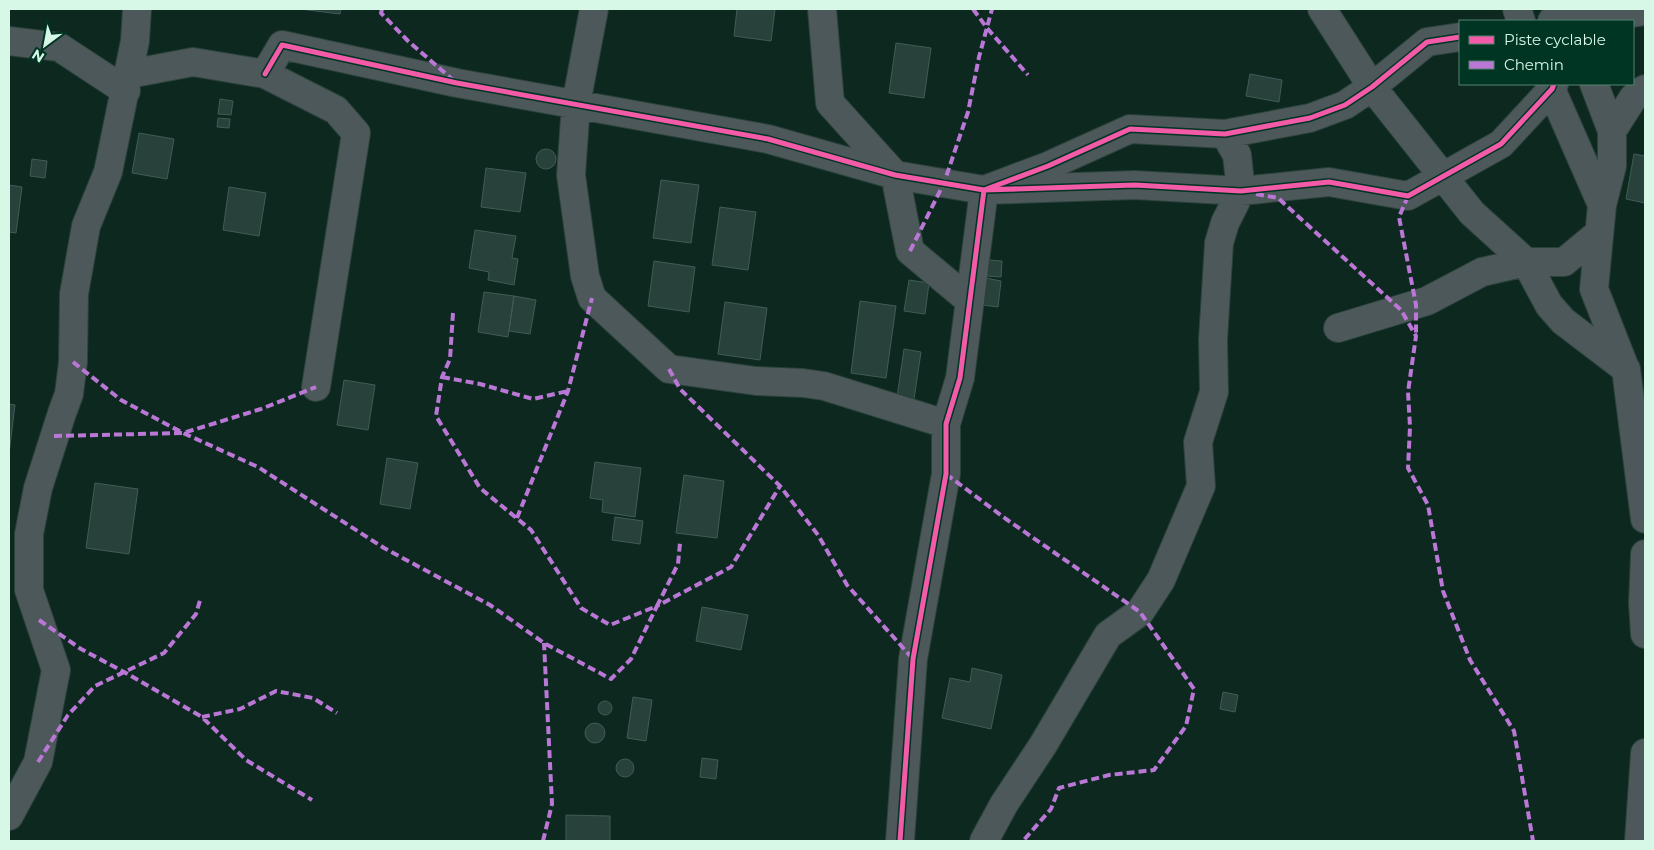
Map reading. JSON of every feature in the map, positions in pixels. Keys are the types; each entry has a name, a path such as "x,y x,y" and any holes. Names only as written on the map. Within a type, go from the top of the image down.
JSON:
{"street":[{"path":"9,816 38,762 56,670 19,588 38,488 69,394 73,362 74,294 86,226 108,172 127,82 137,9"},
{"path":"594,9 576,104 571,175 585,276 592,298 669,369 756,381 824,386 946,424"},
{"path":"822,9 830,103 895,175 910,251 970,301"},
{"path":"1322,9 1372,87 1445,176 1472,213 1526,262 1549,305 1563,320 1626,369 1645,519"},
{"path":"1564,19 1645,11"},
{"path":"984,190 1048,166 1130,129 1225,134 1310,118 1345,105 1372,87 1427,42 1459,37"},
{"path":"9,41 59,47 127,82 193,62 265,74 336,110 356,133 316,387"},
{"path":"265,74 282,45 457,83 768,139 895,175 984,190 1134,184 1241,191 1329,182 1408,196 1501,144 1551,85 1602,205"},
{"path":"1594,85 1612,131 1612,166 1602,205 1594,289 1626,369 1645,436"},
{"path":"1612,131 1633,98 1645,89"},
{"path":"984,841 1004,804 1108,635 1140,612 1161,580 1201,486 1198,442 1214,392 1213,340 1219,243 1225,223 1241,191 1237,155 1225,134"},
{"path":"900,841 913,659 946,474 946,424 960,378 984,190"},
{"path":"1338,328 1428,301 1482,272 1526,262 1564,262 1599,233"},
{"path":"1645,554 1643,603 1645,634"},
{"path":"1639,841 1645,753"}],"building":[{"path":"300,9 341,9 340,14"},
{"path":"737,9 775,9 771,41 734,36"},
{"path":"896,43 931,48 924,98 889,93"},
{"path":"1250,74 1282,80 1279,102 1246,96"},
{"path":"220,99 233,101 231,115 218,114"},
{"path":"218,118 230,119 229,128 217,127"},
{"path":"139,133 174,139 167,179 132,173"},
{"path":"546,149 553,152 556,159 553,166 546,169 539,166 536,159 539,152"},
{"path":"1634,154 1645,156 1645,203 1626,199"},
{"path":"32,159 47,161 45,178 30,176"},
{"path":"486,168 526,173 520,212 481,207"},
{"path":"661,180 699,185 691,243 653,238"},
{"path":"9,185 22,187 16,233 9,232"},
{"path":"229,187 266,193 259,236 223,230"},
{"path":"720,207 756,212 748,270 712,265"},
{"path":"475,230 516,236 512,258 518,259 514,285 488,280 489,272 469,268"},
{"path":"989,260 1002,261 1001,277 987,276"},
{"path":"654,261 695,267 689,312 648,306"},
{"path":"986,278 1001,281 998,307 982,305"},
{"path":"909,280 929,283 925,314 904,311"},
{"path":"484,292 514,296 508,337 478,332"},
{"path":"514,296 536,300 530,334 509,331"},
{"path":"860,301 896,306 886,378 851,373"},
{"path":"725,302 767,308 760,360 718,354"},
{"path":"904,349 921,352 913,406 896,404"},
{"path":"344,380 375,385 368,430 337,425"},
{"path":"9,404 15,405 9,454"},
{"path":"387,458 418,463 410,509 380,504"},
{"path":"595,462 641,468 635,517 602,512 603,500 590,498"},
{"path":"684,475 724,481 717,538 676,533"},
{"path":"95,483 138,489 129,554 86,548"},
{"path":"615,517 643,521 640,544 612,540"},
{"path":"702,607 748,615 741,650 696,641"},
{"path":"972,668 1002,675 991,729 942,718 950,678 970,682"},
{"path":"1223,692 1238,695 1235,712 1220,709"},
{"path":"633,697 652,700 646,741 627,738"},
{"path":"602,701 608,701 612,708 608,715 602,715 598,711 598,705"},
{"path":"595,723 602,726 605,733 602,740 595,743 588,740 585,733 588,726"},
{"path":"702,758 718,760 716,779 700,777"},
{"path":"621,759 629,759 634,764 632,775 621,777 616,772 616,764"},
{"path":"566,815 610,816 610,841 566,841"}],"marked path":[{"path":"382,9 381,13 408,41 453,80"},
{"path":"973,9 1028,75"},
{"path":"910,251 944,183 968,112 979,57 992,9"},
{"path":"1256,194 1278,198 1401,310 1416,336 1408,392 1410,427 1408,468 1428,505 1443,591 1470,660 1514,731 1533,841"},
{"path":"1408,196 1399,217 1416,305 1416,333"},
{"path":"517,518 568,391 592,298"},
{"path":"453,313 450,359 442,377 436,416 480,488 531,530 581,608 610,625 657,606 678,564 680,543"},
{"path":"73,362 121,400 183,433 258,467 384,548 490,605 544,643 611,679 631,659 657,606 731,567 780,486"},
{"path":"669,369 680,389 780,486 818,535 847,585 913,659"},
{"path":"442,377 480,384 533,399 568,391"},
{"path":"54,436 183,433 261,409 316,387"},
{"path":"946,474 1006,519 1140,612 1194,689 1186,726 1154,770 1109,775 1059,788 1051,809 1023,841"},
{"path":"38,762 68,715 95,686 164,653 196,614 201,597"},
{"path":"39,620 81,649 202,717 246,760 312,800"},
{"path":"543,841 552,804 544,643"},
{"path":"202,717 240,709 276,691 313,698 337,713"}],"cycle path":[{"path":"1459,37 1427,42 1372,87 1345,105 1310,118 1225,134 1130,129 1048,166 984,190 1135,185 1241,191 1329,182 1408,196 1501,144 1554,85"},
{"path":"265,74 282,45 457,83 768,139 895,175 984,190 960,378 946,424 946,474 913,659 900,841"}]}
